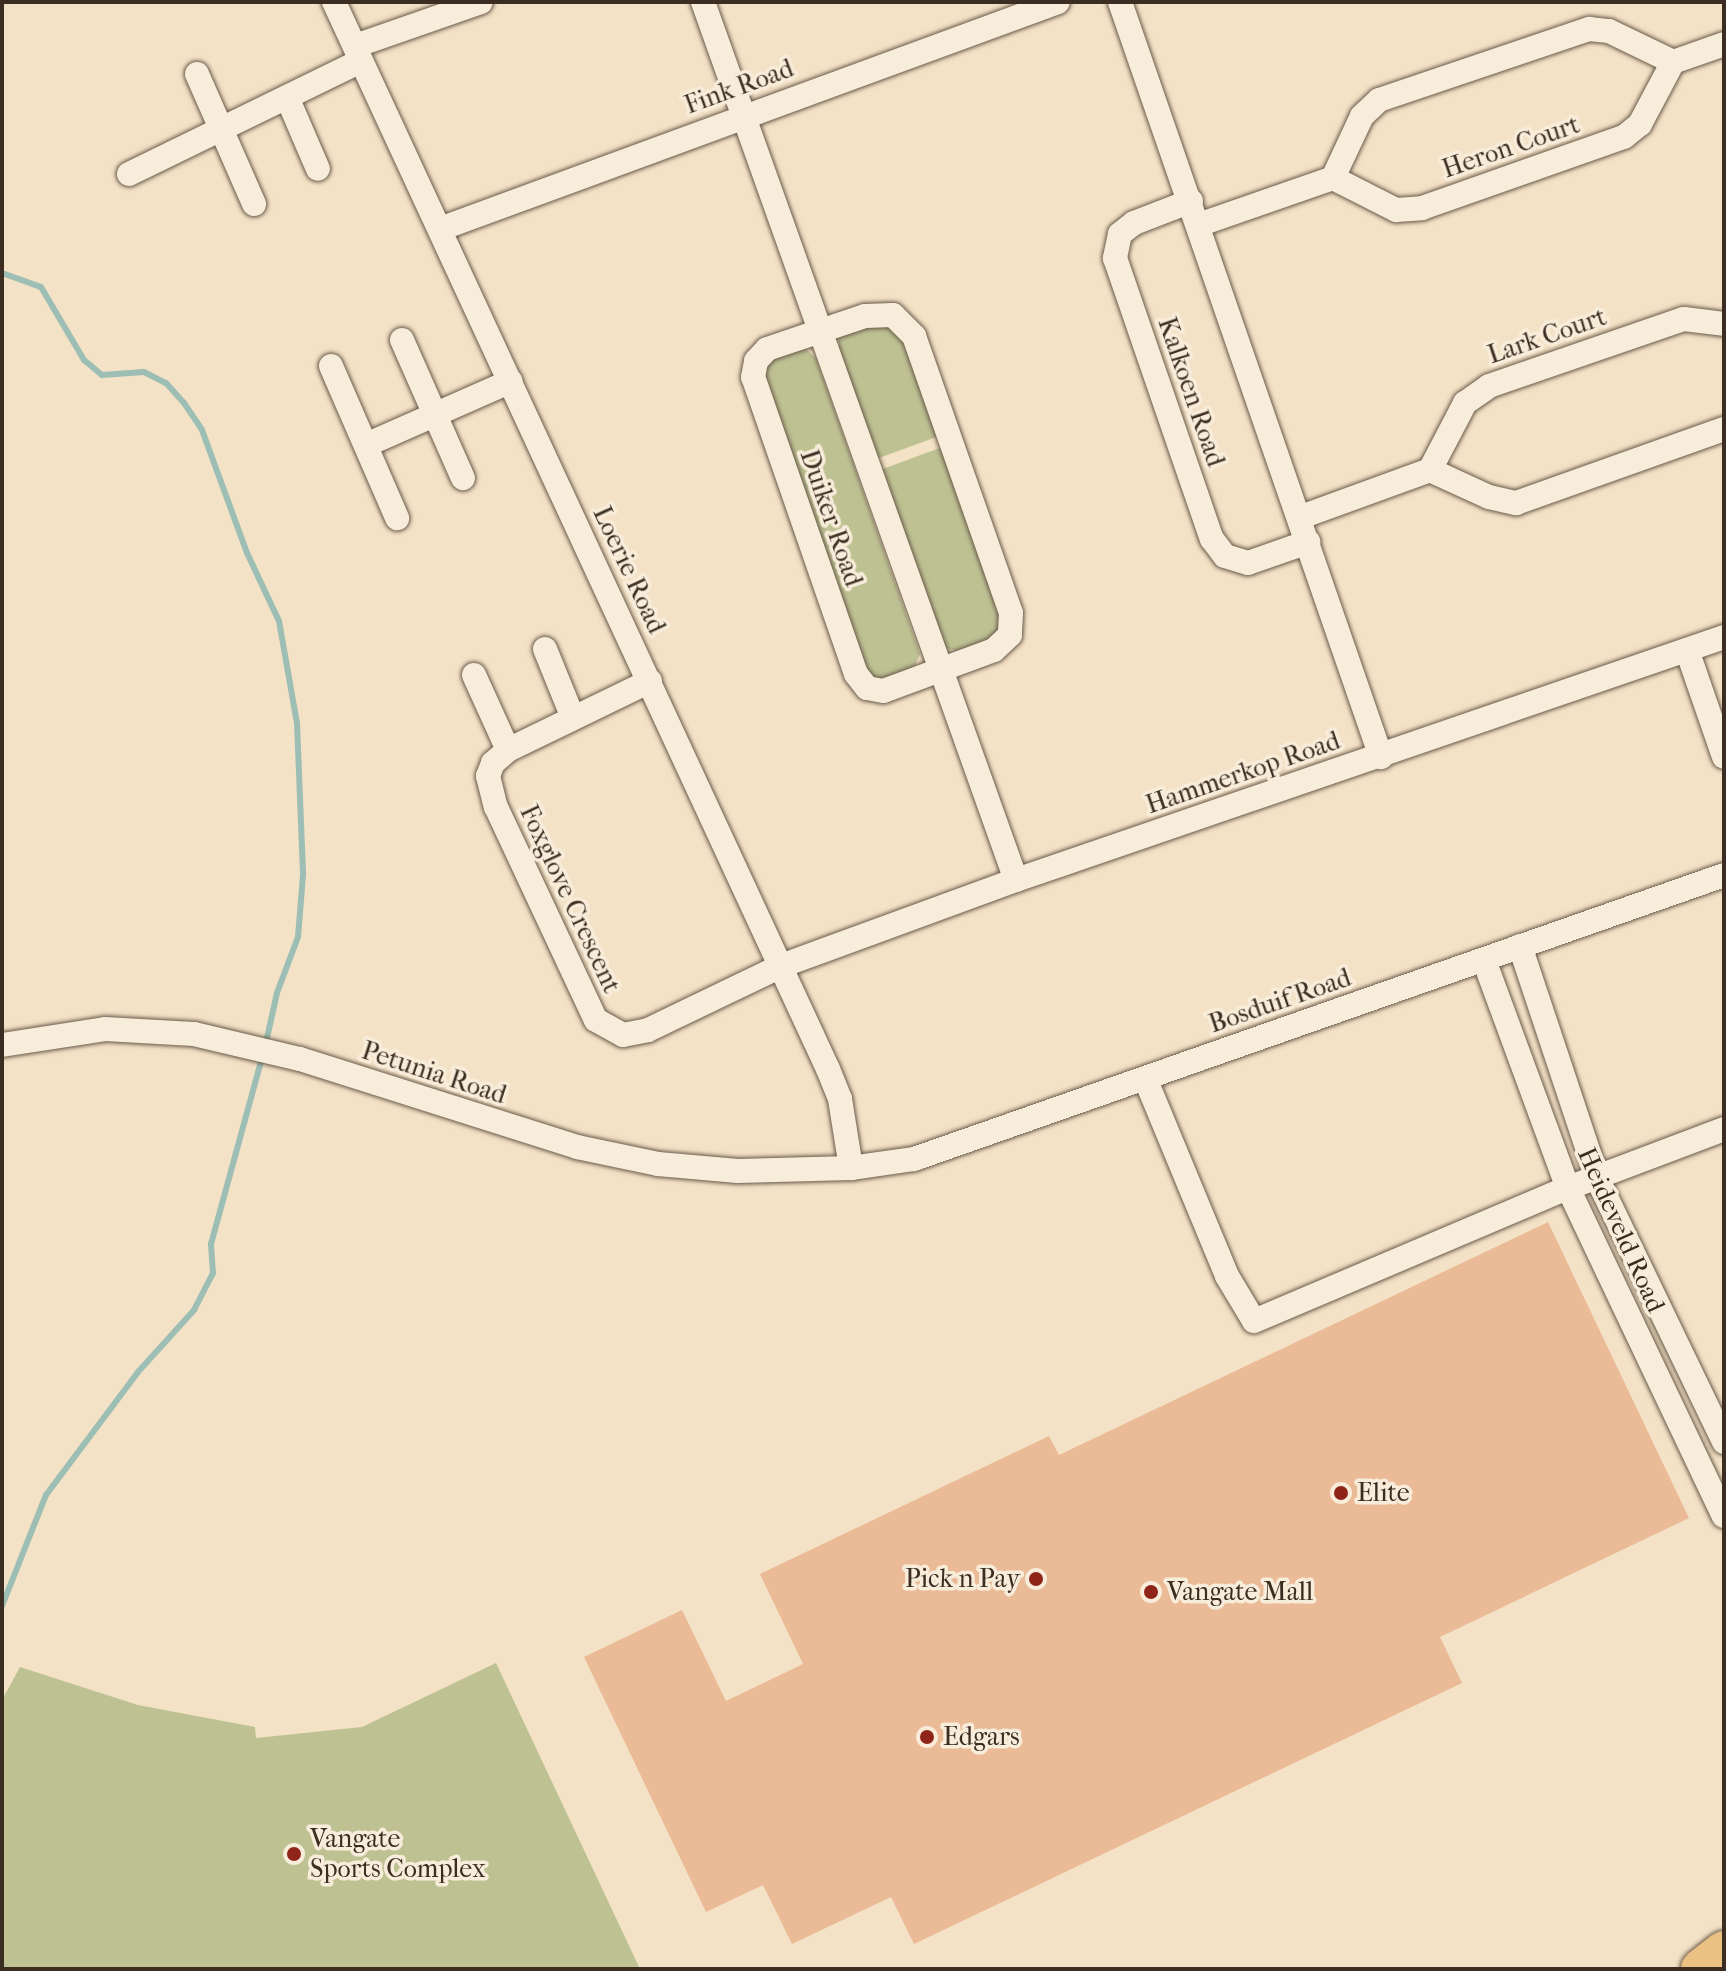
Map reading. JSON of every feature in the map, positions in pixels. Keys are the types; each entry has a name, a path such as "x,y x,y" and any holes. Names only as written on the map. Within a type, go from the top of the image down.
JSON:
{"highway":[{"path":"1701,1969 1724,1951"}],"street":[{"name":"Loerie Road","path":"334,2 650,681 840,1099 851,1168"},
{"path":"129,174 287,97 358,54 481,2"},
{"name":"Duiker Road","path":"703,2 1016,880"},
{"name":"Fink Road","path":"440,229 743,115 1058,2"},
{"path":"1120,2 1201,224 1381,757"},
{"path":"1201,224 1333,178 1362,116 1379,100 1589,29 1609,31 1673,62 1724,44"},
{"name":"Heron Court","path":"1333,178 1396,210 1422,208 1624,137 1640,124 1673,62"},
{"path":"197,74 254,204"},
{"path":"287,97 318,169"},
{"name":"Kalkoen Road","path":"1191,201 1134,223 1120,234 1115,258 1181,451 1212,539 1225,556 1248,563 1308,542"},
{"name":"Duiker Road","path":"893,315 914,336 1011,613 1010,635 994,650 883,691 867,688 851,659 753,377 756,361 767,349 821,330 865,316 893,315"},
{"name":"Lark Court","path":"1430,470 1465,403 1489,386 1684,319 1724,324"},
{"path":"402,340 463,478"},
{"path":"331,366 397,518"},
{"path":"366,445 511,381"},
{"path":"1301,517 1430,470 1489,497 1516,503 1724,429"},
{"name":"Hammerkop Road","path":"781,966 1016,880 1724,637"},
{"path":"545,649 573,718"},
{"path":"1687,650 1724,757"},
{"path":"474,675 508,750 650,681"},
{"name":"Foxglove Crescent","path":"508,750 493,763 488,776 492,797 596,1020 610,1032 648,1030 781,966"},
{"name":"Bosduif Road","path":"851,1168 914,1159 1724,875"},
{"name":"Heideveld Road","path":"1520,946 1597,1178 1724,1442"},
{"name":"Heideveld Road","path":"1484,960 1568,1188 1724,1516"},
{"name":"Petunia Road","path":"2,1045 105,1029 242,1042 577,1147 658,1164 738,1171 851,1168"},
{"path":"1145,1078 1227,1276 1254,1321 1568,1188 1724,1129"}],"green space":[{"path":"896,323 942,435 876,459 839,350 839,336 850,329"},
{"path":"804,347 816,358 920,654 914,668 880,681 866,676 761,371 765,360"},
{"path":"945,446 1004,615 994,640 962,652 945,648 880,470"},
{"name":"Vangate Sports Complex","path":"496,1663 640,1969 2,1969 2,1700 20,1667 138,1705 255,1727 256,1738 362,1727"}],"building":[{"name":"Vangate Mall","path":"1548,1222 1689,1518 1440,1637 1462,1683 914,1944 891,1897 792,1944 763,1885 706,1912 584,1657 682,1610 726,1701 803,1664 760,1574 1049,1436 1059,1455"}],"waterway":[{"path":"2,273 41,287 84,360 102,375 144,372 166,383 184,403 202,430 247,553 279,621 297,723 303,875 298,937 277,993 265,1047"},
{"path":"2,1606 46,1495 138,1372 194,1310 213,1273 211,1244 262,1058"}],"place":[{"name":"Elite","path":"1341,1493"},
{"name":"Pick n Pay","path":"1036,1579"},
{"name":"Vangate Mall","path":"1151,1592"},
{"name":"Edgars","path":"927,1737"},
{"name":"Vangate Sports Complex","path":"294,1854"}]}
